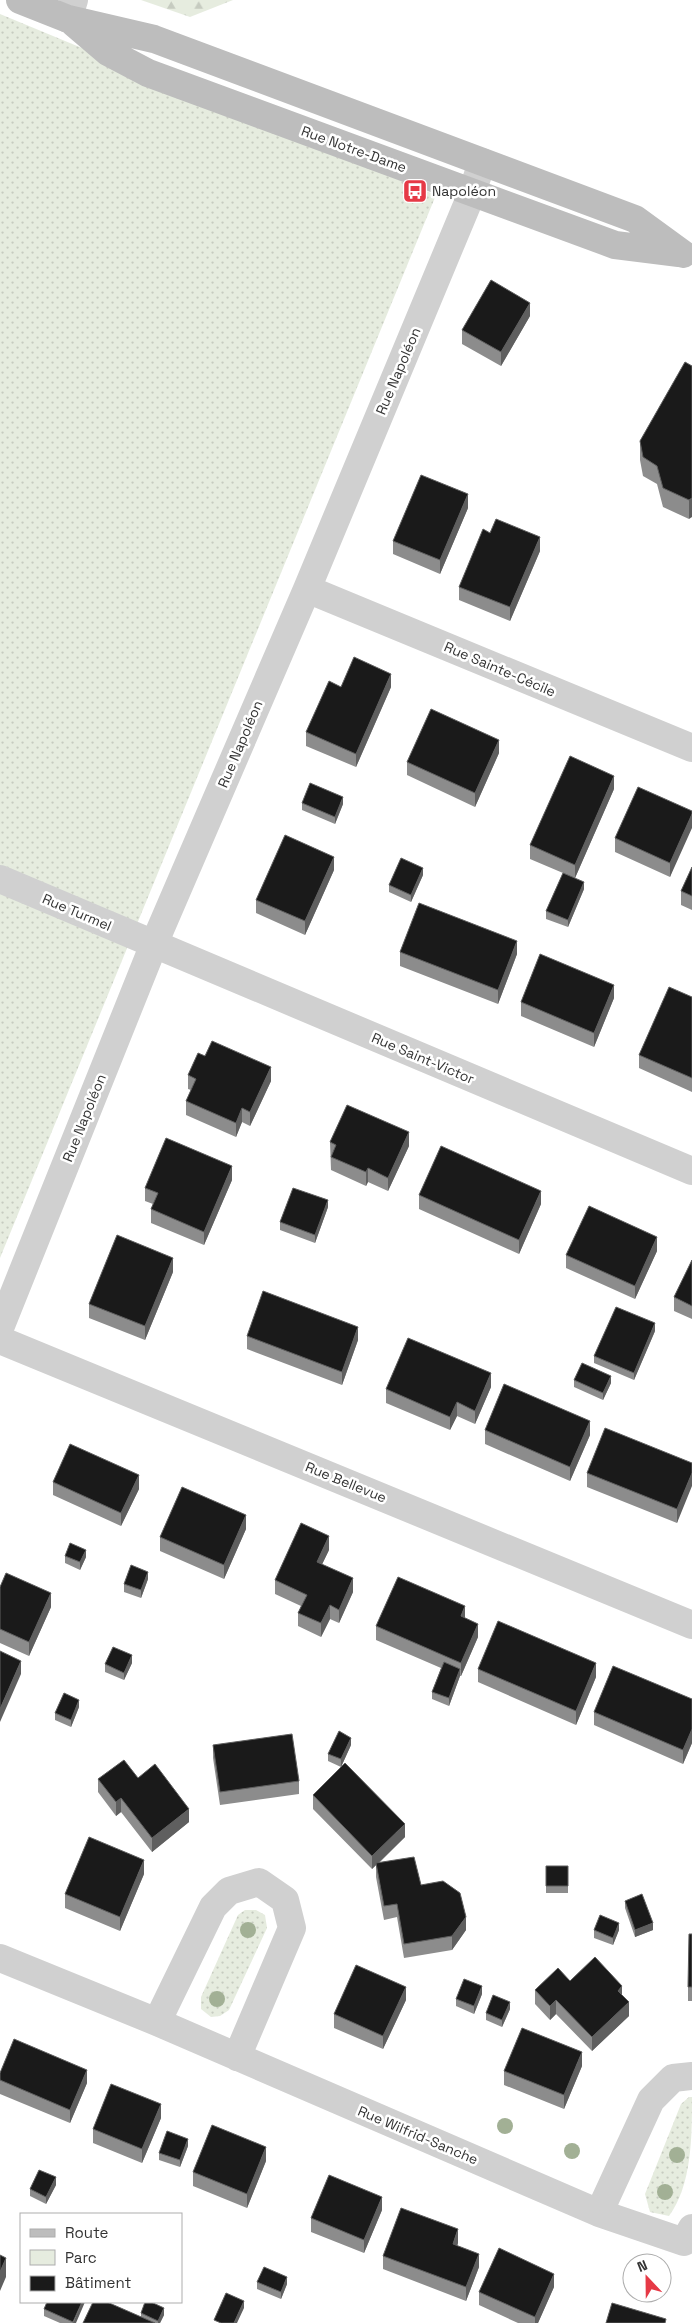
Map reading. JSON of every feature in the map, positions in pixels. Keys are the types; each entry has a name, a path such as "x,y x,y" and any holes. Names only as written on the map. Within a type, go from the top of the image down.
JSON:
{"street":[{"name":"Rue Notre-Dame","path":"20,0 71,10 154,39 635,219 687,255"},
{"name":"Rue Notre-Dame","path":"71,10 108,52 148,73 615,245 687,255"},
{"name":"Rue Napoléon","path":"0,1328 154,944 308,589 472,193 482,162"},
{"name":"Rue Sainte-Cécile","path":"308,589 692,748"},
{"name":"Rue Turmel","path":"0,879 154,944"},
{"name":"Rue Saint-Victor","path":"154,944 692,1171"},
{"name":"Rue Bellevue","path":"0,1340 692,1625"},
{"path":"157,2022 213,1907 229,1891 259,1882 285,1900 292,1928 237,2057"},
{"name":"Rue Wilfrid-Sanche","path":"0,1958 157,2022 599,2213 684,2242 692,2228"},
{"path":"599,2213 650,2100 673,2078 692,2076"}],"green space":[{"path":"141,0 233,0 190,17"},
{"path":"0,14 436,195 0,1258"},
{"path":"245,1910 256,1910 265,1915 267,1928 229,2010 220,2016 211,2017 201,2009 201,1997 238,1915"},
{"path":"689,2097 692,2097 691,2144 682,2190 677,2204 669,2216 650,2212 645,2194 681,2104"}],"building":[{"path":"491,280 530,303 501,352 462,330"},
{"path":"685,362 692,366 692,498 689,500 663,488 657,466 643,457 640,441"},
{"path":"421,475 468,494 440,560 393,541"},
{"path":"496,519 540,537 510,607 459,587 483,529 490,533"},
{"path":"354,657 391,674 356,754 306,732 329,681 341,687"},
{"path":"431,709 499,740 475,793 407,762"},
{"path":"570,756 614,776 575,865 530,845"},
{"path":"310,783 343,797 335,817 302,803"},
{"path":"638,787 692,811 670,863 615,838"},
{"path":"285,835 334,857 305,921 256,900"},
{"path":"401,858 423,868 411,895 389,885"},
{"path":"692,867 692,896 681,891"},
{"path":"563,873 584,882 568,920 546,911"},
{"path":"419,903 517,941 498,990 400,952"},
{"path":"540,954 614,985 594,1033 521,1002"},
{"path":"669,987 692,997 692,1078 639,1055"},
{"path":"212,1041 271,1067 250,1112 242,1108 236,1123 186,1101 196,1079 188,1075 198,1053 205,1056"},
{"path":"347,1105 409,1132 388,1178 368,1168 366,1172 331,1157 336,1145 330,1142"},
{"path":"166,1138 232,1166 204,1232 151,1209 158,1193 145,1188"},
{"path":"441,1146 541,1191 519,1240 419,1195"},
{"path":"293,1188 328,1200 315,1235 280,1222"},
{"path":"589,1206 657,1237 635,1286 566,1255"},
{"path":"117,1235 173,1258 145,1326 89,1304"},
{"path":"692,1260 692,1306 674,1297"},
{"path":"263,1291 358,1327 342,1372 247,1336"},
{"path":"616,1307 655,1323 634,1373 594,1356"},
{"path":"408,1338 491,1373 475,1411 457,1402 450,1417 386,1389"},
{"path":"582,1363 611,1376 603,1393 574,1380"},
{"path":"504,1384 590,1421 570,1467 485,1430"},
{"path":"605,1428 692,1463 692,1473 677,1509 587,1473"},
{"path":"70,1444 139,1475 121,1513 53,1482"},
{"path":"182,1487 246,1515 224,1565 160,1537"},
{"path":"301,1523 329,1536 317,1562 353,1578 339,1610 330,1605 321,1623 298,1613 307,1595 275,1580"},
{"path":"70,1543 86,1550 80,1562 65,1556"},
{"path":"131,1565 148,1572 141,1590 124,1584"},
{"path":"6,1573 51,1593 29,1642 0,1629 0,1587"},
{"path":"398,1577 465,1606 461,1616 478,1624 461,1663 376,1626"},
{"path":"498,1621 596,1663 576,1711 478,1669"},
{"path":"113,1647 132,1655 124,1673 105,1664"},
{"path":"0,1651 21,1661 0,1709"},
{"path":"444,1662 460,1669 449,1698 432,1692"},
{"path":"613,1666 692,1699 692,1729 683,1750 594,1712"},
{"path":"64,1693 79,1700 71,1720 55,1713"},
{"path":"339,1731 351,1738 341,1759 328,1754"},
{"path":"292,1734 299,1781 220,1792 213,1745"},
{"path":"124,1760 138,1778 155,1764 189,1809 152,1838 121,1798 116,1802 98,1779"},
{"path":"345,1763 405,1824 372,1856 313,1795"},
{"path":"89,1837 144,1860 120,1917 65,1894"},
{"path":"414,1857 421,1885 443,1881 460,1893 466,1917 452,1936 404,1944 397,1904 384,1906 376,1863"},
{"path":"546,1866 568,1866 568,1886 546,1886"},
{"path":"642,1894 653,1923 635,1930 625,1901"},
{"path":"600,1915 619,1923 613,1938 594,1930"},
{"path":"689,1934 692,1934 692,1987 688,1987"},
{"path":"595,1957 622,1986 618,1991 629,2002 592,2037 556,2000 550,2006 535,1990 558,1968 570,1981"},
{"path":"356,1965 406,1987 383,2036 334,2014"},
{"path":"464,1979 482,1986 474,2006 456,1999"},
{"path":"493,1995 510,2002 502,2020 486,2013"},
{"path":"522,2028 582,2052 564,2095 504,2071"},
{"path":"14,2039 87,2070 70,2110 0,2080 0,2073"},
{"path":"111,2084 161,2104 142,2149 93,2129"},
{"path":"212,2125 266,2147 247,2194 193,2172"},
{"path":"167,2131 188,2139 180,2160 159,2153"},
{"path":"39,2170 56,2177 46,2197 30,2189"},
{"path":"329,2175 382,2197 364,2240 311,2218"},
{"path":"401,2208 458,2229 453,2244 479,2254 466,2287 383,2256"},
{"path":"499,2248 554,2274 535,2317 479,2292"},
{"path":"0,2255 6,2258 0,2272"},
{"path":"264,2267 287,2277 281,2292 257,2282"},
{"path":"226,2293 244,2301 234,2323 221,2323 214,2320"},
{"path":"47,2303 82,2303 73,2322 44,2309"},
{"path":"93,2303 109,2303 155,2323 83,2323"},
{"path":"145,2303 153,2303 164,2308 158,2321 141,2313"},
{"path":"612,2303 666,2319 665,2323 606,2323"}],"place":[{"name":"Napoléon","path":"415,191"}]}
